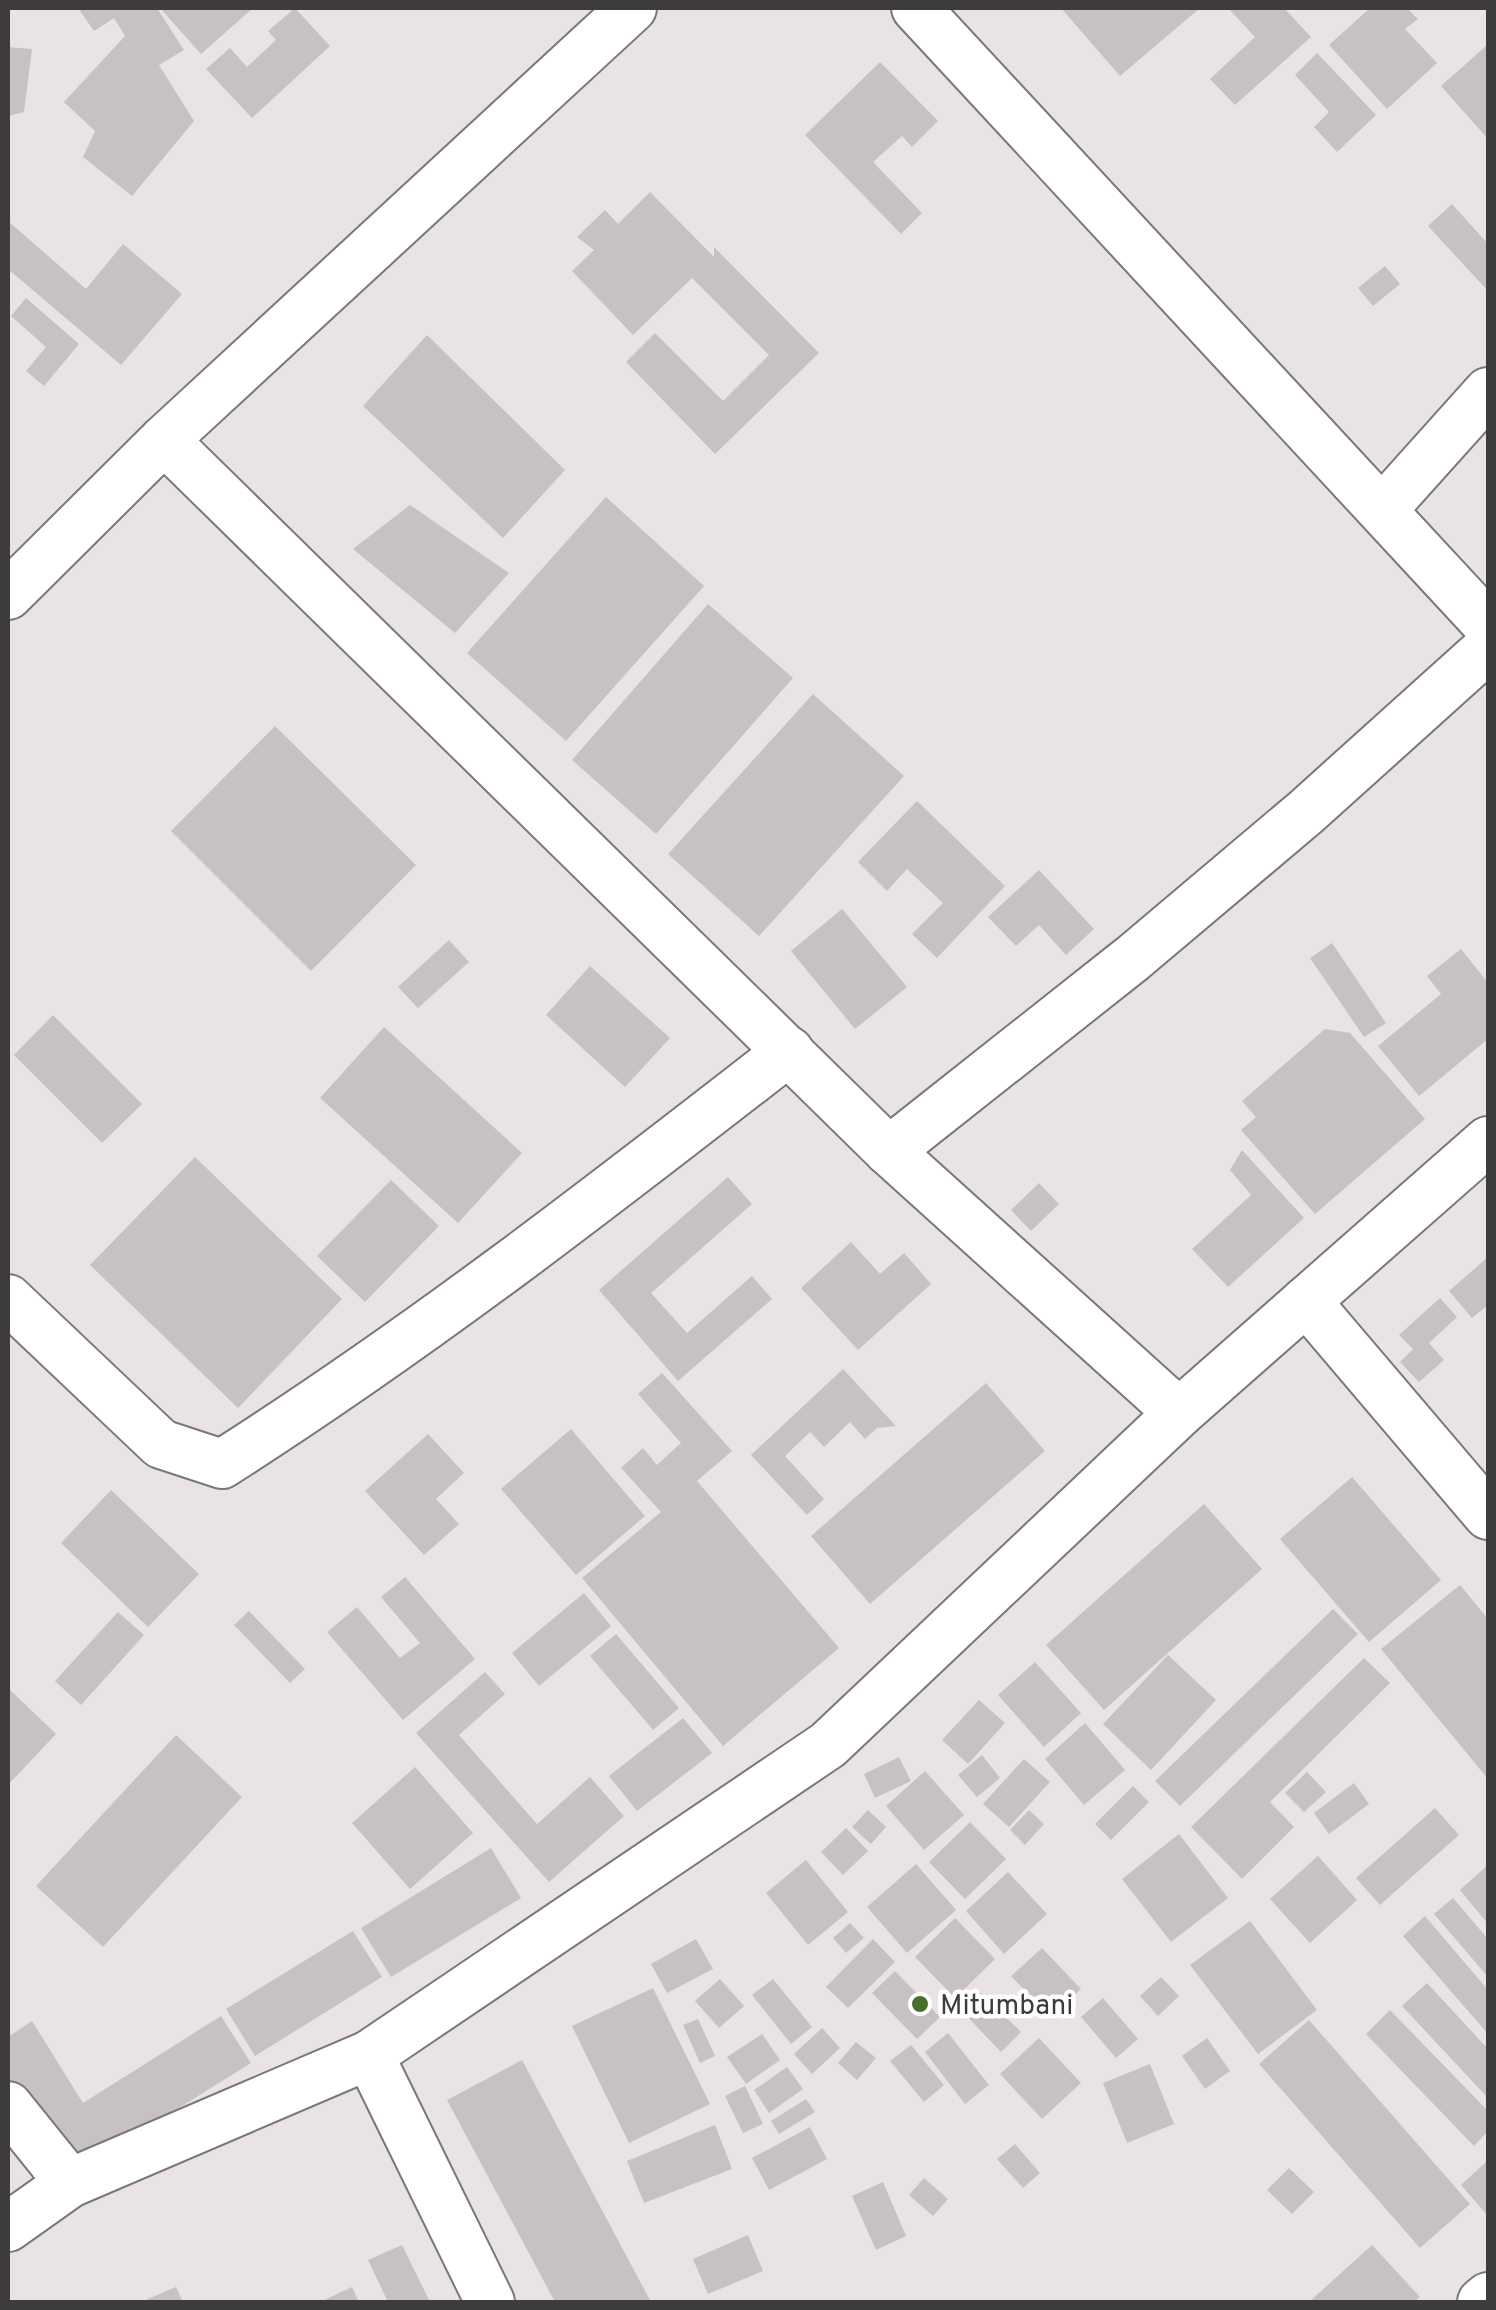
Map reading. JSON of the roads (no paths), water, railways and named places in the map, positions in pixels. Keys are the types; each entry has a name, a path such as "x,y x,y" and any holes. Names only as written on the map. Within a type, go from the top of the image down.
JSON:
{"street":[{"path":"8,595 164,440 632,8"},
{"path":"916,8 1488,625"},
{"path":"1383,509 1488,392"},
{"path":"164,440 890,1152 1178,1413"},
{"path":"890,1152 1133,958 1306,812 1488,648"},
{"path":"8,1299 161,1444 222,1464 526,1256 788,1052"},
{"path":"8,2226 70,2183 369,2056 828,1745 1178,1413 1488,1141"},
{"path":"1306,1301 1488,1514"},
{"path":"369,2056 490,2302"},
{"path":"8,2106 70,2183"},
{"path":"1482,2302 1488,2297"}],"place":[{"name":"Mitumbani","path":"920,2004"}]}
